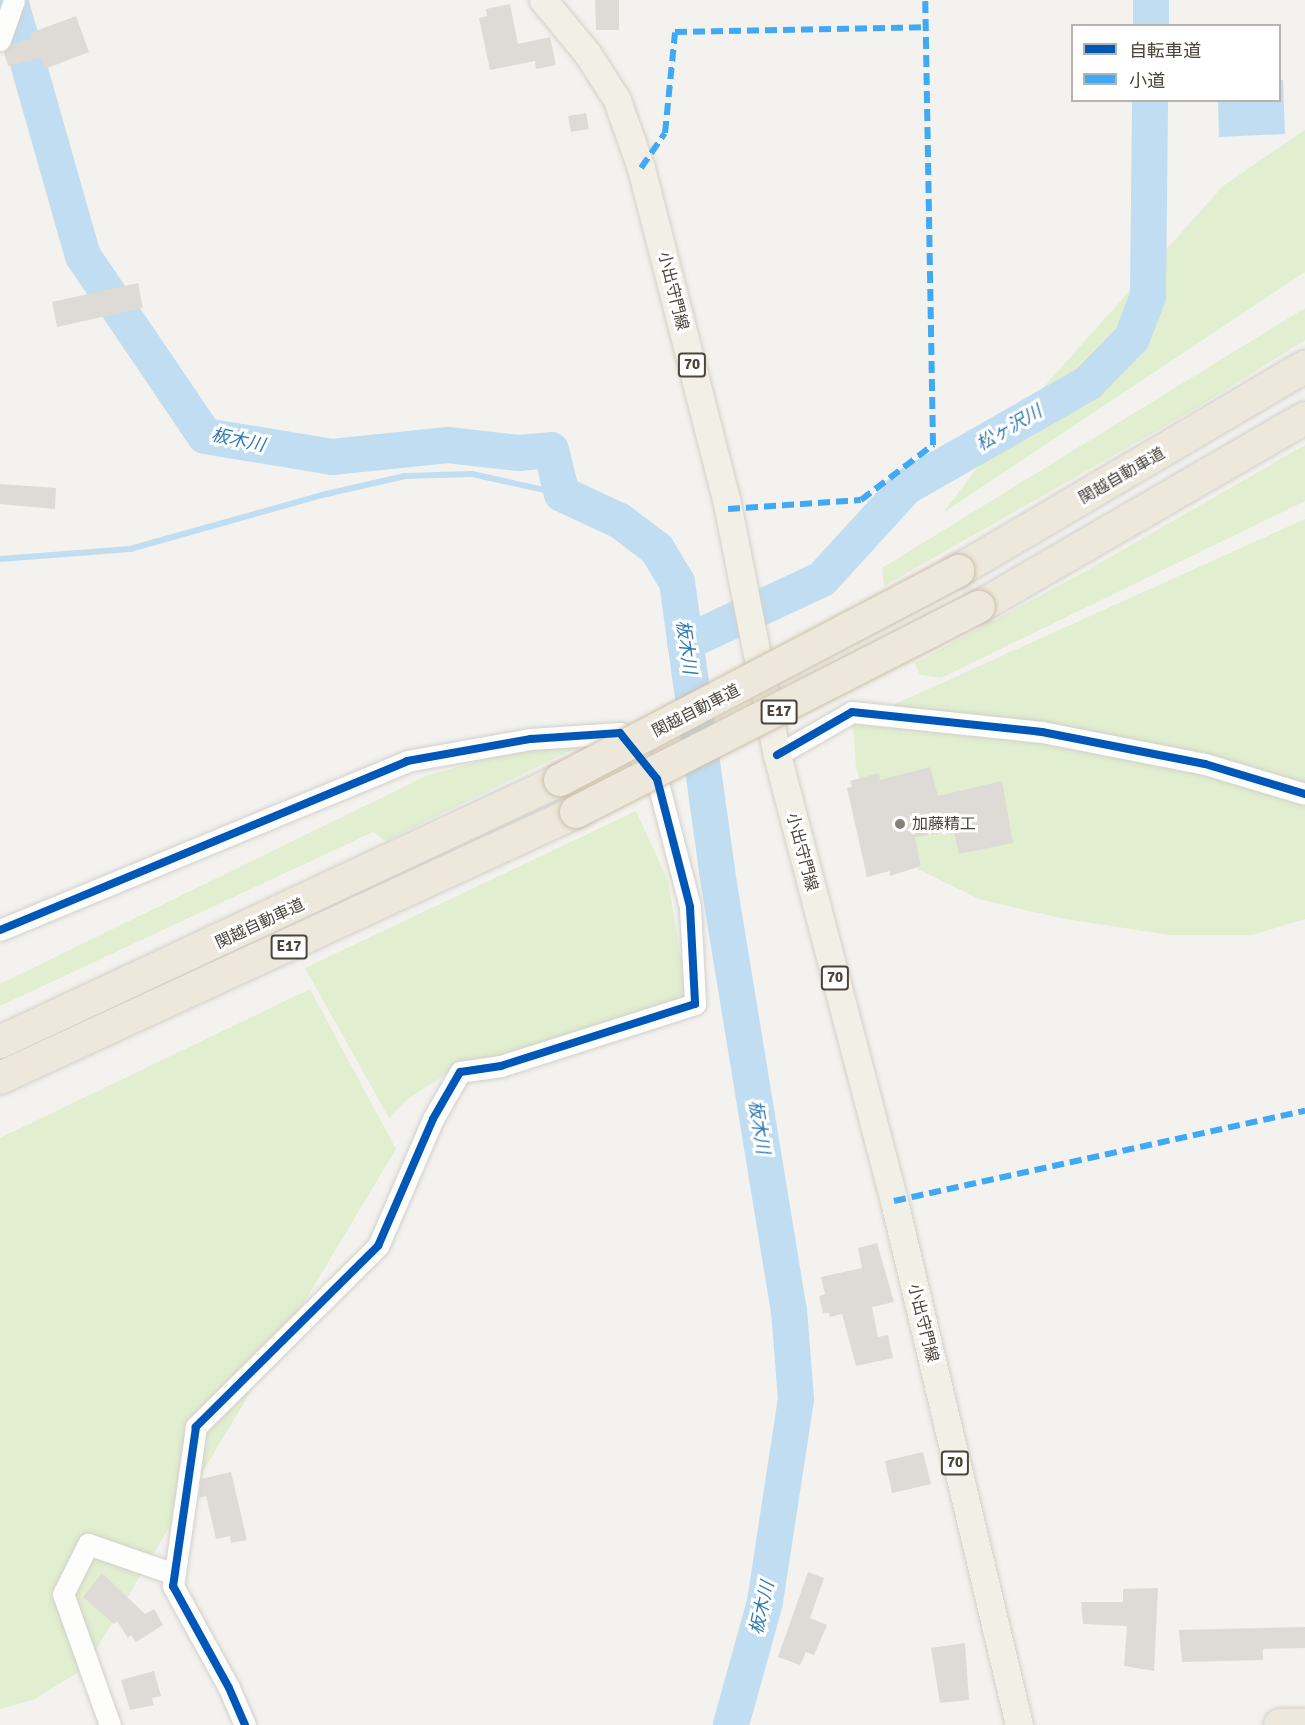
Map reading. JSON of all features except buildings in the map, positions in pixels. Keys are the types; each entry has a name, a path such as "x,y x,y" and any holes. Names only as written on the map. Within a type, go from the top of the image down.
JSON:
{"highway":[{"name":"関越自動車道","path":"0,1042 560,780 958,571 1305,367"},
{"name":"関越自動車道","path":"0,1078 576,812 979,607 1305,418"},
{"path":"1280,1725 1305,1725"}],"main road":[{"name":"小出守門線","path":"543,0 587,53 617,100 641,168 726,498 777,755 894,1201 1019,1725"}],"street":[{"path":"0,40 14,0"},
{"path":"777,755 852,712 1042,732 1205,764 1303,799"},
{"path":"0,930 407,761 531,739 620,733 657,779 690,907 695,1004 501,1066 460,1072 434,1119 378,1246 196,1427 173,1586 229,1688 245,1725"},
{"path":"110,1725 63,1594 88,1544 174,1574"}],"green space":[{"path":"1305,130 1305,272 943,513 1008,427 1223,186"},
{"path":"1305,308 1305,340 1195,409 884,586 882,568"},
{"path":"1305,445 1305,501 941,678 920,675 915,663 1084,572"},
{"path":"1305,519 1305,919 1252,935 1169,935 1060,918 979,899 918,869 873,824 856,767 853,723"},
{"path":"554,740 582,745 386,841 373,832 0,1006 0,984 426,776"},
{"path":"636,811 668,881 688,1000 454,1069 408,1099 389,1118 305,968"},
{"path":"310,989 396,1149 85,1668 35,1699 0,1709 0,1138"}],"water":[{"path":"1281,80 1283,80 1285,134 1219,137 1218,102 1281,102"}],"waterway":[{"name":"板木川","path":"10,0 83,256 205,436 332,457 448,445 518,453 551,450 562,494 620,521 657,549 677,582 717,872 789,1310 796,1399 765,1602 731,1725"},
{"name":"松ヶ沢川","path":"1151,0 1151,24"},
{"name":"松ヶ沢川","path":"685,643 822,579 906,487 1088,383 1132,338 1148,296 1150,102"},
{"path":"0,559 130,549 322,495 405,476 472,474 562,494"}],"marked path":[{"path":"728,509 861,500 933,445 925,0"},
{"path":"641,168 665,133 675,32 925,27"},
{"path":"894,1201 1305,1111"}],"cycle path":[{"path":"777,755 852,712 1042,732 1205,764 1305,794"},
{"path":"0,930 407,761 531,739 620,733 657,779 690,907 695,1004 501,1066 460,1072 433,1119 378,1246 196,1427 173,1586 229,1688 245,1725"}],"place":[{"name":"加藤精工","path":"900,824"}]}
